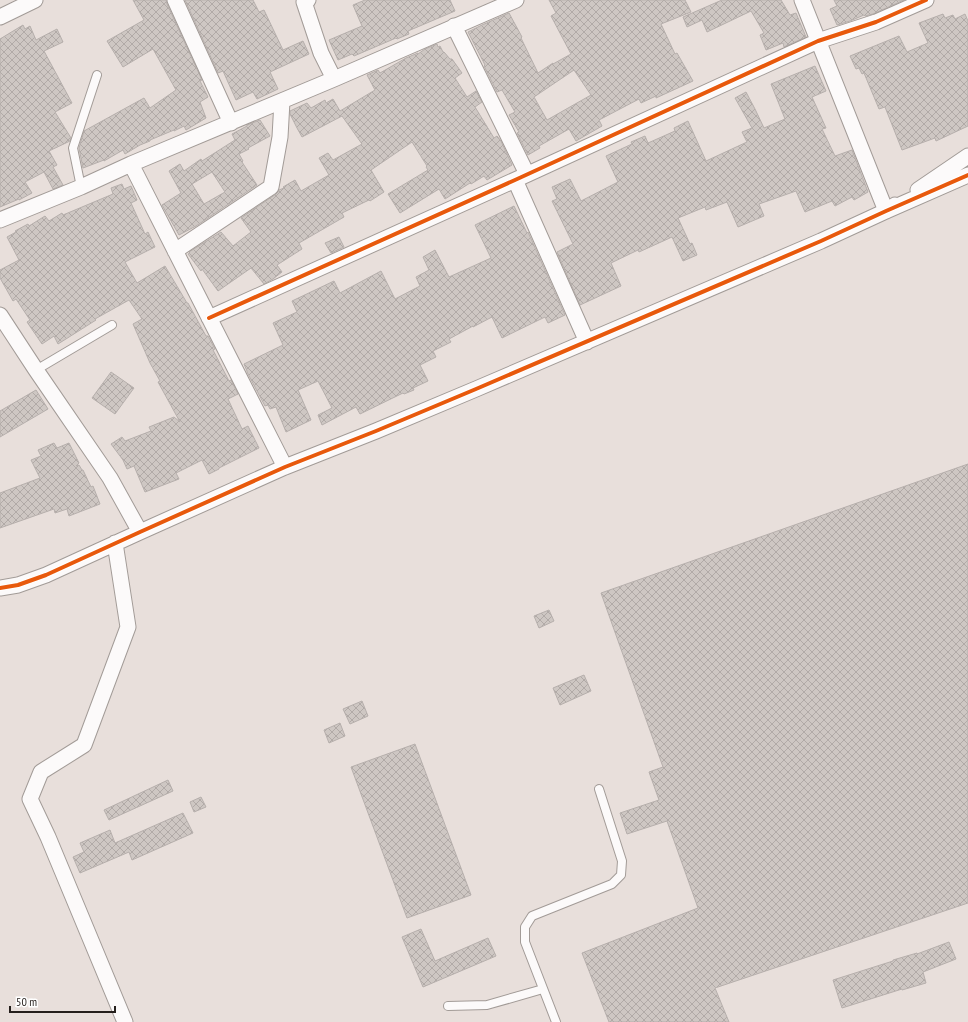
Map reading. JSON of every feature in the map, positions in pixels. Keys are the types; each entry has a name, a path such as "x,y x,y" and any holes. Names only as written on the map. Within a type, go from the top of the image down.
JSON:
{"street":[{"path":"0,17 34,0"},
{"path":"175,0 231,122"},
{"path":"0,220 81,187 131,164 334,79 516,0"},
{"path":"802,0 886,211"},
{"path":"209,318 521,177 818,40 876,22 926,0"},
{"path":"305,1 321,53 334,79"},
{"path":"454,26 521,177 587,342"},
{"path":"175,251 271,187 280,137 282,101"},
{"path":"886,211 968,156"},
{"path":"131,164 285,467"},
{"path":"0,588 18,585 46,575 285,467 376,431 587,342 821,241 968,175"},
{"path":"0,315 110,478 140,532"},
{"path":"115,543 128,627 84,745 41,772 30,799 48,837 125,1022"}],"lane":[{"path":"81,187 73,148 97,75"},
{"path":"36,370 112,325"},
{"path":"556,1022 525,942 525,927 532,916 612,884 621,875 622,861 599,789"},
{"path":"448,1006 487,1005 543,989"}],"building":[{"path":"133,0 166,0 202,80 200,81 208,97 200,102 206,118 186,130 184,126 150,140 125,154 123,150 104,161 83,168 79,148 84,131 144,98 150,108 176,90 153,49 123,67 107,41 144,20"},
{"path":"185,0 253,0 259,12 264,10 283,50 303,41 309,54 270,72 278,89 257,99 253,92 236,100 223,71 218,73"},
{"path":"365,0 450,0 455,11 408,31 409,34 354,56 352,54 338,60 329,40 362,26 353,5"},
{"path":"549,0 685,0 691,12 661,24 675,54 677,53 693,81 656,98 656,96 641,103 639,99 599,120 602,126 576,141 569,129 539,146 540,148 528,155 517,133 519,132 509,115 515,112 502,90 497,92 468,32 509,13 522,37 521,38 538,73 571,54 551,16 556,13","holes":["574,70 591,95 547,120 534,97"]},
{"path":"722,0 781,0 790,15 796,13 806,37 784,47 783,43 766,50 760,35 764,33 751,11 707,32 702,20 687,27 683,17"},
{"path":"834,0 904,0 873,14 864,15 837,25 830,9 837,6"},
{"path":"943,14 945,18 953,15 955,19 965,14 968,21 968,126 936,141 935,138 902,150 885,107 879,109 864,73 862,74 859,68 856,69 850,56 899,36 907,52 928,43 919,23"},
{"path":"23,25 25,29 30,26 36,40 57,29 63,42 44,51 72,103 55,112 71,138 70,141 49,151 57,165 53,167 63,185 53,189 44,172 25,182 32,193 19,200 0,207 0,39"},
{"path":"437,44 438,47 440,46 443,52 450,59 452,59 462,73 455,78 467,97 476,91 482,102 475,107 494,138 497,136 501,141 512,165 487,180 484,176 471,184 470,183 445,199 439,189 400,213 388,194 428,170 412,142 371,170 384,192 370,201 369,200 342,213 344,217 299,243 302,249 277,265 282,272 273,279 264,284 251,268 218,291 202,269 201,271 188,254 190,253 189,252 221,232 233,246 251,232 241,218 295,180 301,191 329,175 319,158 328,153 333,160 362,144 342,116 302,137 290,114 290,111 307,103 311,108 325,100 326,103 333,99 340,111 375,90 367,75 378,70 380,73 406,58 418,54"},
{"path":"815,66 826,91 812,97 826,128 822,129 835,156 852,150 868,192 854,200 852,197 835,206 832,201 805,212 796,191 759,204 764,216 738,227 727,202 706,210 705,207 678,218 690,244 692,243 697,255 683,261 672,237 639,252 638,250 611,263 621,286 580,305 557,252 573,244 552,201 557,199 552,187 570,179 581,201 618,182 606,156 645,136 648,143 675,131 674,128 688,121 706,161 747,142 742,132 752,128 735,98 746,92 764,128 785,119 771,84"},
{"path":"260,120 270,136 239,154 243,161 242,162 257,185 196,226 179,235 162,205 181,193 169,171 180,164 184,171 201,159 202,161 235,140 232,134 247,125","holes":["212,172 225,192 204,204 192,184"]},
{"path":"122,184 124,189 131,186 137,200 131,203 145,234 148,232 155,247 125,262 137,283 165,266 206,336 208,336 215,349 213,350 229,381 231,380 238,394 228,399 242,429 248,426 259,448 209,474 202,460 176,473 179,479 145,492 134,466 127,469 123,460 111,444 122,437 125,441 151,431 149,427 174,417 180,422 158,382 160,381 150,363 133,324 142,319 129,300 95,319 96,320 58,344 54,336 42,344 27,322 30,320 16,299 13,301 0,278 0,270 19,260 7,237 16,232 15,231 28,224 29,226 45,216 49,221 62,213 63,215 113,194 111,188"},
{"path":"514,206 527,233 528,232 565,315 548,323 545,317 502,338 492,317 449,339 451,342 433,351 436,357 420,365 428,381 413,388 414,390 404,394 403,393 360,414 356,407 322,425 318,415 332,408 318,381 298,390 311,420 286,432 276,407 270,409 268,405 265,406 244,364 283,345 273,323 297,312 292,301 334,281 340,293 381,271 395,299 420,286 416,277 429,270 423,257 435,250 449,277 491,258 475,225"},
{"path":"339,237 344,247 331,253 325,243"},
{"path":"111,372 134,388 115,414 92,398"},
{"path":"36,390 48,409 0,437 0,411"},
{"path":"54,443 57,448 69,443 79,463 76,466 79,465 83,470 91,487 93,486 100,504 69,516 67,509 55,513 54,509 0,528 0,493 40,478 31,460 41,456 38,450"},
{"path":"968,464 968,903 715,988 729,1022 609,1022 582,953 698,908 667,821 627,834 620,813 659,800 649,772 663,767 601,593"},
{"path":"549,610 554,621 539,628 534,616"},
{"path":"584,675 591,691 560,705 553,688"},
{"path":"362,701 368,716 350,724 343,709"},
{"path":"340,723 345,736 329,743 324,730"},
{"path":"415,744 471,895 407,918 351,767"},
{"path":"168,780 173,791 109,820 104,810"},
{"path":"201,797 206,807 194,812 190,802"},
{"path":"183,813 193,833 132,860 129,852 80,873 73,857 84,852 80,843 110,830 115,843"},
{"path":"421,929 435,961 488,938 496,956 423,987 402,937"},
{"path":"949,942 956,959 923,972 926,983 842,1008 833,980 893,960 917,954"}],"cycle path":[{"path":"209,318 818,41 876,22 926,0"},
{"path":"0,588 18,585 46,575 285,467 476,389 821,241 968,175"}]}
